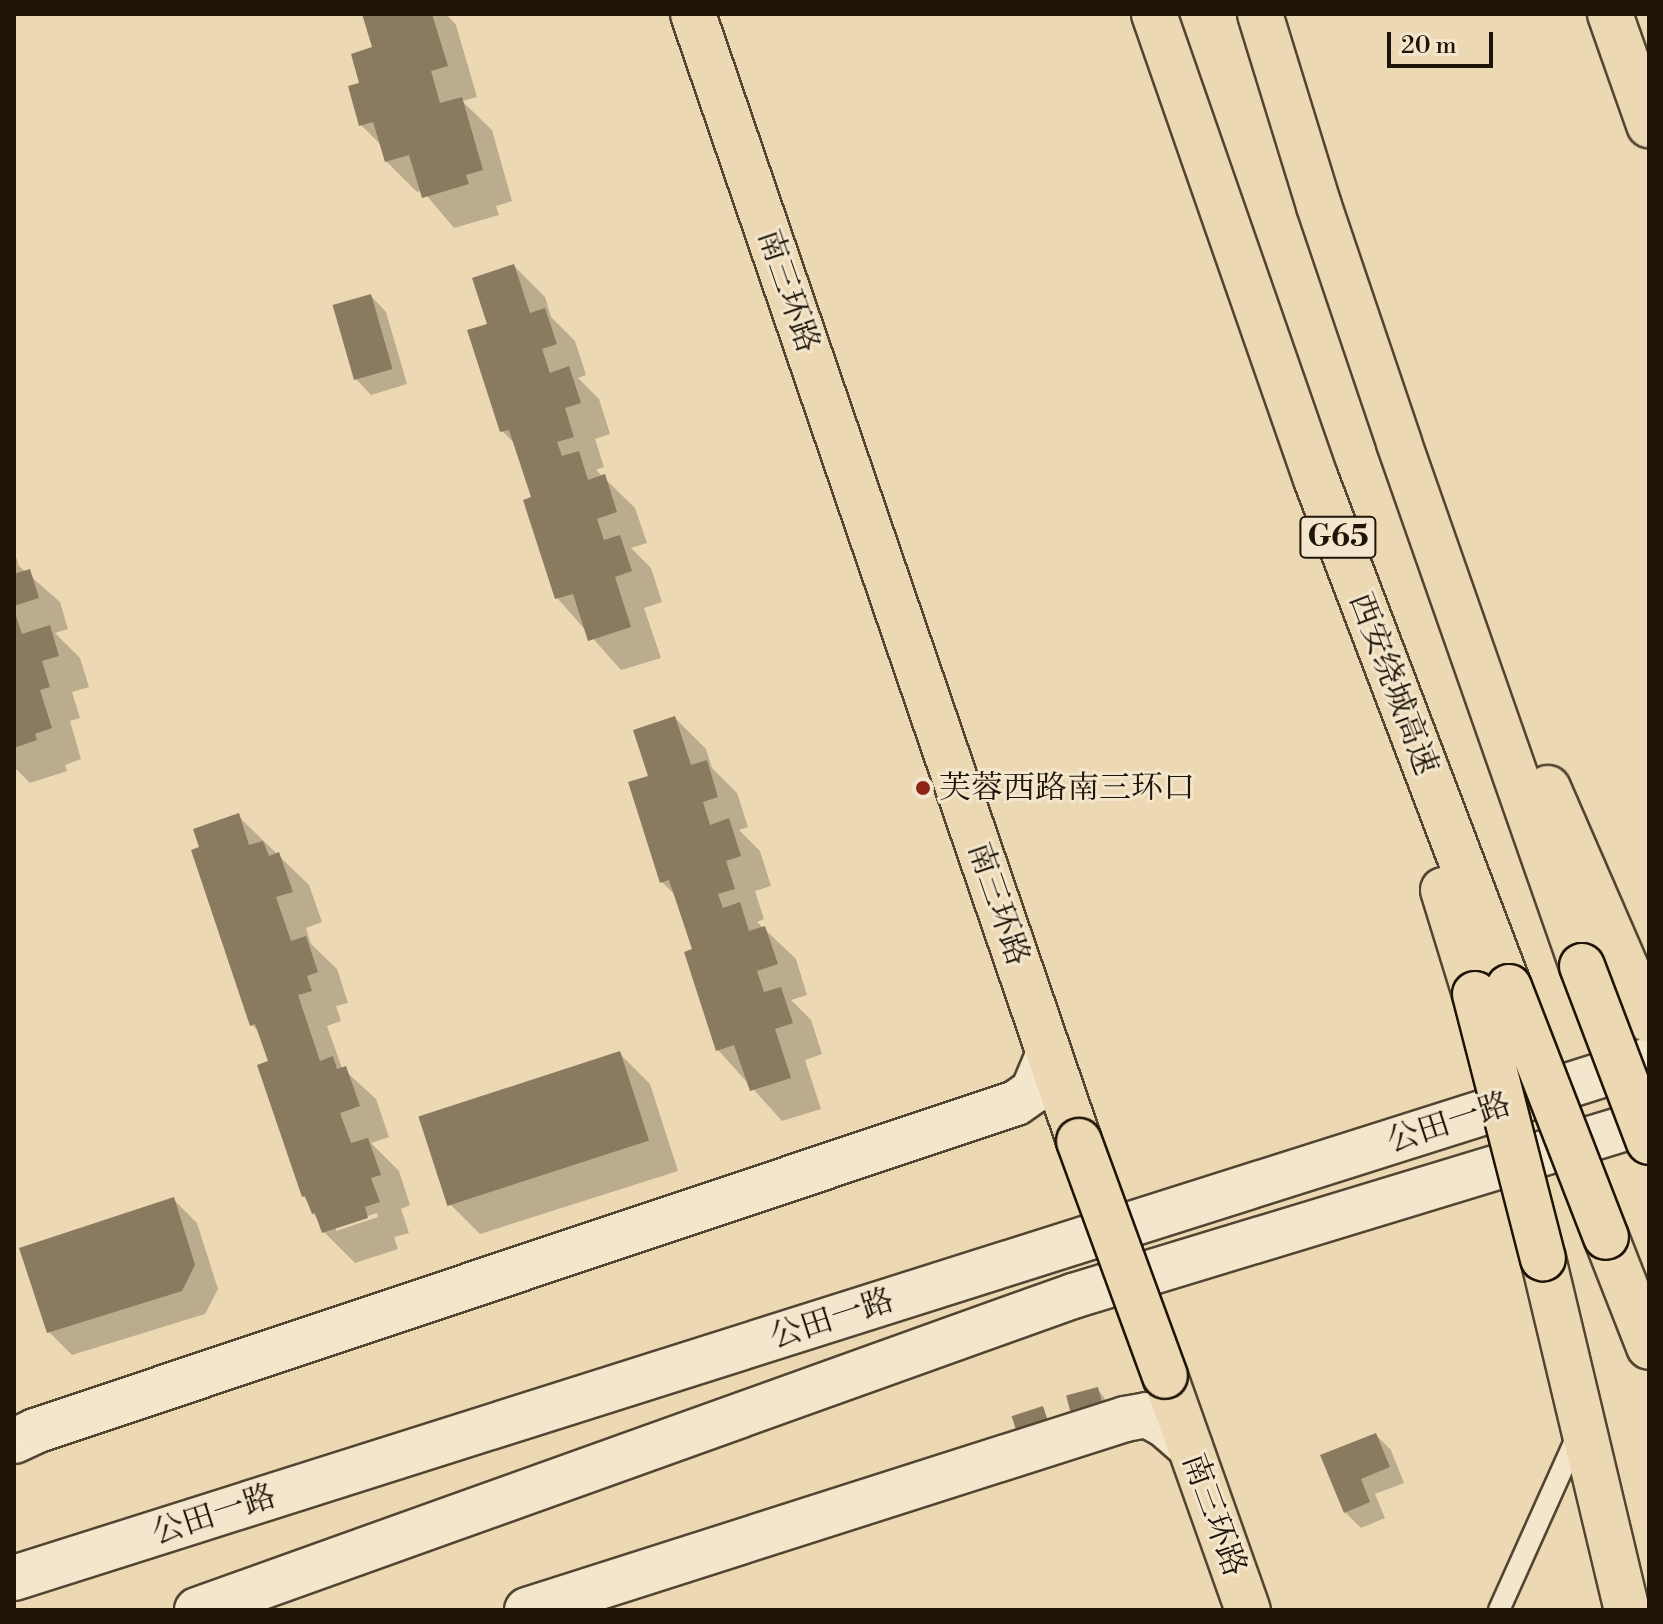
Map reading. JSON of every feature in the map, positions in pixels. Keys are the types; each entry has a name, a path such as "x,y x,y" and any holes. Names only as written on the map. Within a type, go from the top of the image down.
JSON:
{"highway":[{"name":"南三环路","path":"693,14 1079,1141 1248,1610"},
{"name":"西安绕城高速","path":"1154,14 1492,991 1606,1237 1649,1347"},
{"name":"G65","path":"1260,14 1319,206 1399,443 1601,961 1649,1142"},
{"path":"1610,14 1649,125"},
{"path":"1601,961 1649,1020"},
{"path":"1492,991 1543,1258 1627,1610"}],"main road":[{"path":"14,1441 35,1431 1016,1103 1033,1091 1049,1053"},
{"name":"公田一路","path":"14,1578 1649,1060"},
{"name":"公田一路","path":"197,1610 1073,1296 1649,1121"},
{"path":"527,1610 1125,1419 1147,1415 1165,1425 1190,1447"}],"lane":[{"path":"1499,1610 1581,1426"}],"building":[{"path":"362,14 432,14 448,66 431,71 440,103 462,97 483,170 466,175 469,184 422,198 409,155 385,162 373,122 359,126 348,86 359,83 351,54 372,47"},
{"path":"514,264 530,313 545,308 557,344 542,349 550,373 569,366 581,403 565,408 574,437 557,442 562,456 579,451 588,480 605,474 617,512 597,519 604,540 620,535 632,571 615,577 631,627 588,641 573,594 555,599 523,500 531,497 509,430 500,432 467,330 487,324 472,278"},
{"path":"371,294 392,369 354,380 333,305"},
{"path":"30,569 39,598 14,606 14,574"},
{"path":"14,610 22,634 50,625 59,656 42,661 50,687 40,690 52,728 35,734 37,740 14,748"},
{"path":"675,716 691,765 707,760 718,797 703,802 710,825 729,818 741,856 726,861 735,889 718,894 723,908 740,902 749,931 765,926 778,964 757,971 764,992 781,987 793,1023 775,1029 791,1078 750,1091 734,1045 716,1051 684,952 692,949 669,880 660,883 628,782 648,776 633,730"},
{"path":"239,813 249,845 263,841 269,856 279,852 293,892 276,897 291,941 306,936 318,972 307,976 312,991 298,995 320,1061 333,1056 337,1069 346,1066 360,1106 340,1113 351,1143 368,1138 381,1175 371,1178 380,1202 365,1207 368,1218 322,1233 315,1213 312,1214 305,1196 302,1197 257,1065 268,1061 255,1024 250,1026 191,850 199,847 193,829"},
{"path":"620,1051 649,1140 447,1206 418,1117"},
{"path":"174,1197 195,1265 182,1291 47,1333 19,1248"},
{"path":"1098,1387 1102,1402 1070,1411 1066,1396"},
{"path":"1043,1406 1048,1421 1017,1431 1012,1416"},
{"path":"1376,1433 1390,1467 1361,1479 1370,1502 1344,1513 1320,1455"}],"place":[{"name":"芙蓉西路南三环口","path":"923,788"}]}
